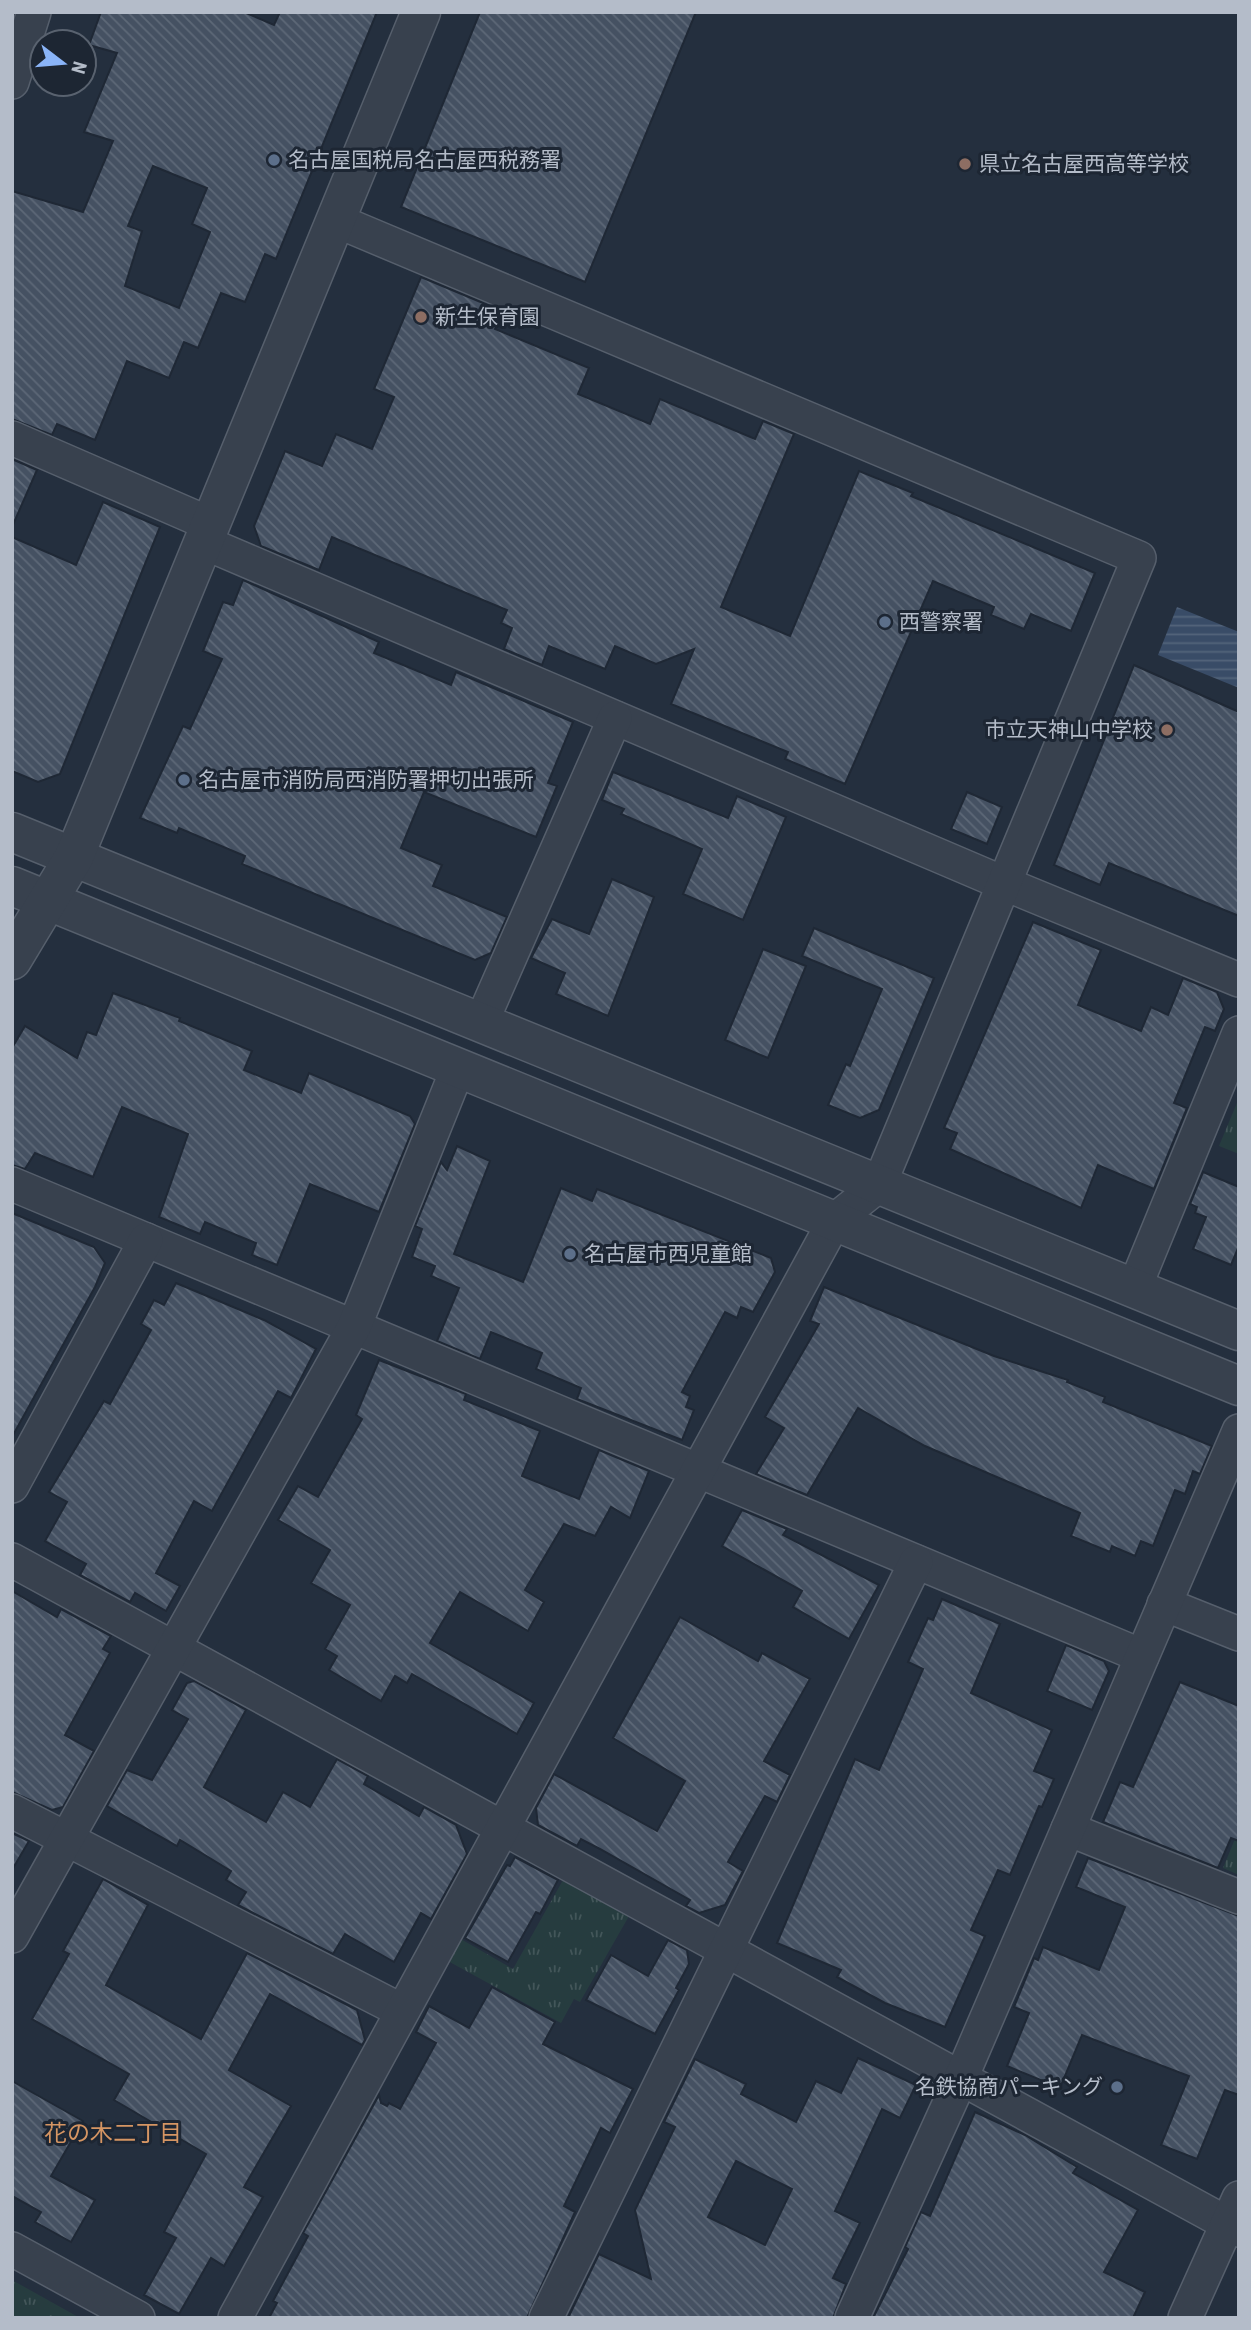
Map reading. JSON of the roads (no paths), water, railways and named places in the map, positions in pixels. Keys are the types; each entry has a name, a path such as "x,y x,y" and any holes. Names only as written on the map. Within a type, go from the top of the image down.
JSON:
{"street":[{"path":"12,82 34,12"},
{"path":"12,960 74,857 421,12"},
{"path":"235,2318 835,1220 879,1185 1139,558 335,220"},
{"path":"12,438 207,533 615,718 1239,980"},
{"path":"481,1023 615,718"},
{"path":"12,832 1239,1331"},
{"path":"12,886 1239,1386"},
{"path":"1134,1289 1239,1033"},
{"path":"12,1936 354,1326 458,1068"},
{"path":"12,1184 1143,1656"},
{"path":"12,1486 146,1240"},
{"path":"852,2318 961,2078 1239,1431"},
{"path":"12,1560 961,2078 1235,2218 1185,2318"},
{"path":"546,2318 916,1562"},
{"path":"1164,1604 1239,1634"},
{"path":"12,1811 402,2011"},
{"path":"1068,1829 1239,1897"},
{"path":"12,2249 138,2318"}],"water":[{"path":"1177,607 1239,632 1239,688 1158,655"}],"place":[{"name":"名古屋国税局名古屋西税務署","path":"274,160"},
{"name":"県立名古屋西高等学校","path":"965,164"},
{"name":"新生保育園","path":"421,317"},
{"name":"西警察署","path":"885,622"},
{"name":"市立天神山中学校","path":"1167,730"},
{"name":"名古屋市消防局西消防署押切出張所","path":"184,780"},
{"name":"名古屋市西児童館","path":"570,1254"},
{"name":"名鉄協商パーキング","path":"1117,2087"}],"district":[{"name":"花の木二丁目","path":"113,2133"}]}
